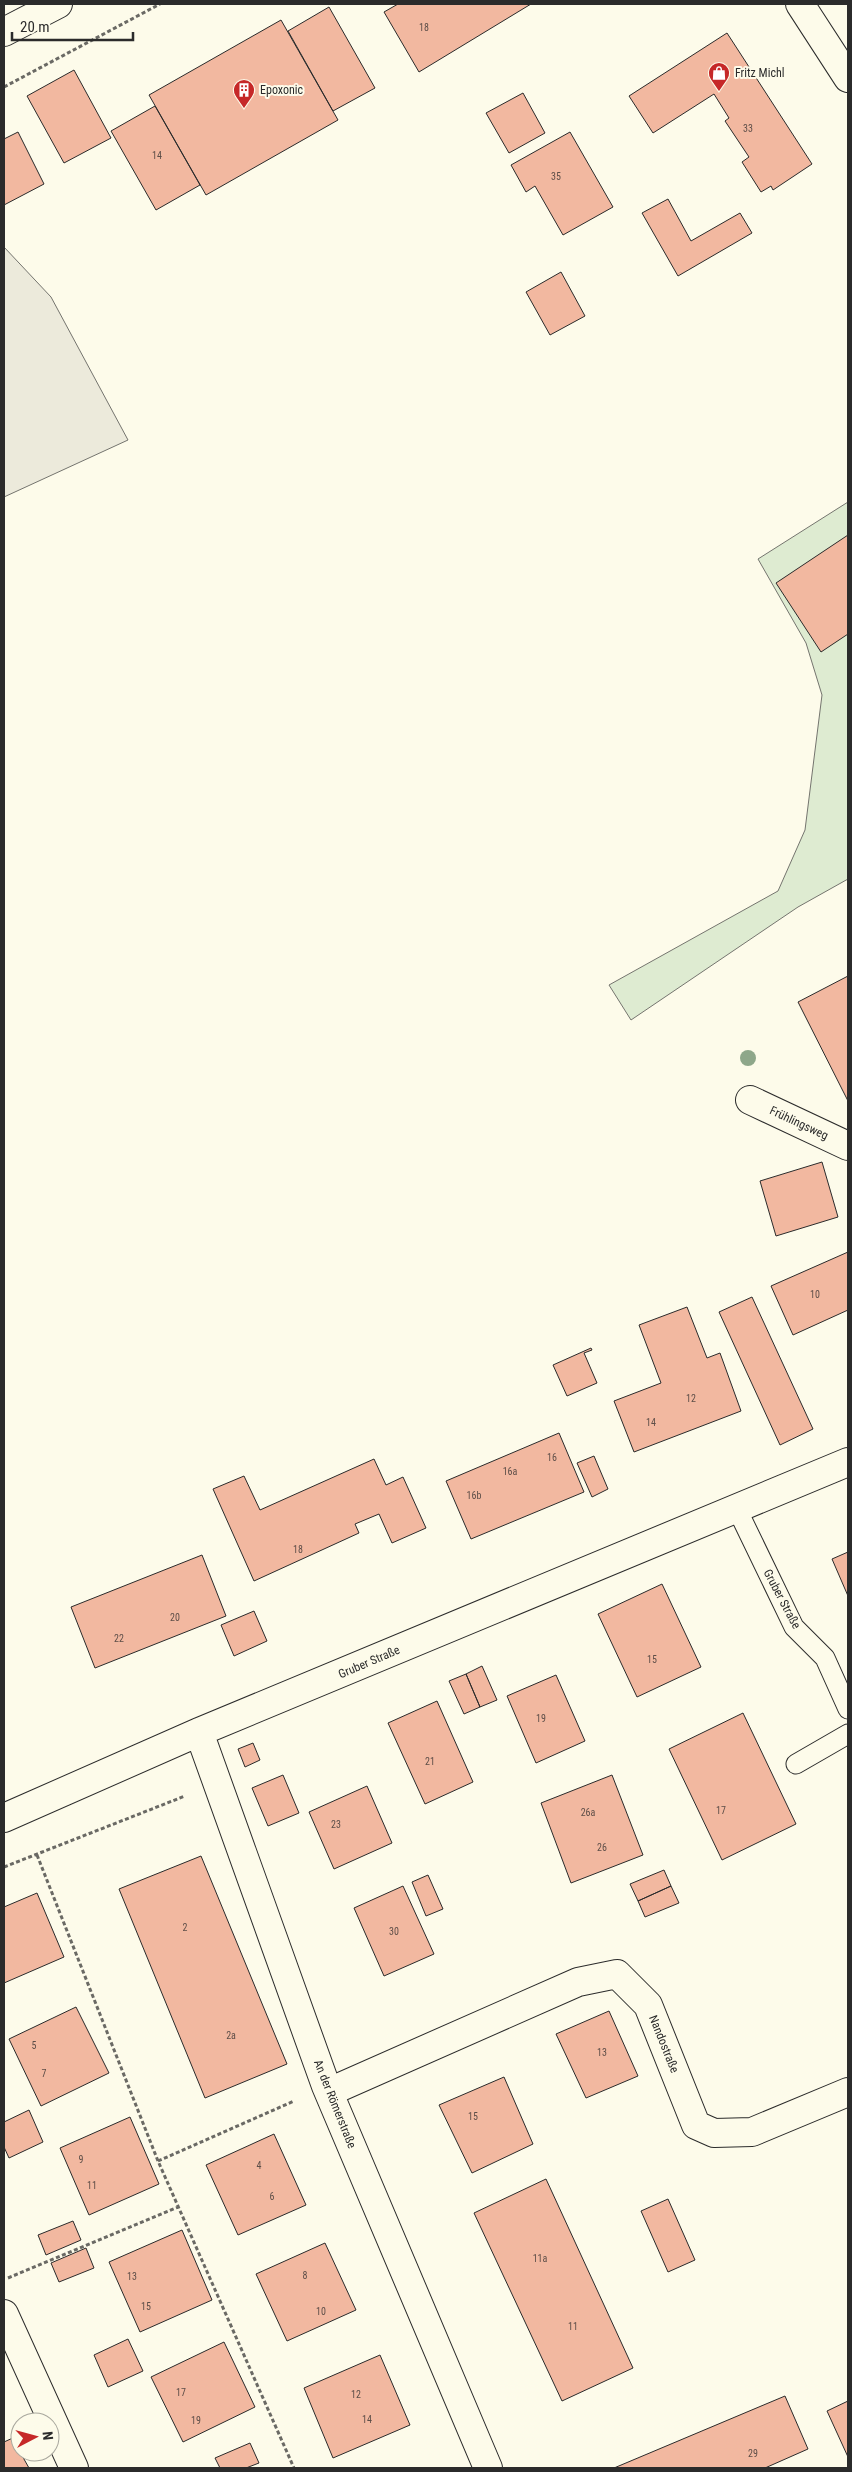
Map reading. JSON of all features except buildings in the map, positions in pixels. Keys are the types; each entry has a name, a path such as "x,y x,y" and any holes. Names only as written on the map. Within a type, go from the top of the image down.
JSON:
{"street":[{"path":"4,32 58,4"},
{"path":"800,4 848,78"},
{"name":"Frühlingsweg","path":"750,1100 848,1146"},
{"name":"Gruber Straße","path":"4,1818 199,1732 737,1510 848,1462"},
{"name":"An der Römerstraße","path":"199,1732 328,2089 488,2468"},
{"name":"Nandostraße","path":"328,2089 578,1982 617,1974 648,2005 696,2125 714,2133 752,2132 848,2092"},
{"path":"4,2314 74,2468"}],"lane":[{"name":"Gruber Straße","path":"737,1510 794,1627 825,1658 848,1709"},
{"path":"796,1764 848,1734"}],"path":[{"path":"4,87 160,4"},
{"path":"4,1867 217,1783"},
{"path":"38,1855 158,2161 294,2468"},
{"path":"158,2161 328,2089"},
{"path":"4,2280 178,2207"}],"green space":[{"path":"848,502 848,879 798,907 631,1020 609,985 778,891 805,830 822,695 806,643 758,559"}],"shaded area":[{"path":"4,247 51,297 128,440 4,497"}],"place":[{"name":"Fritz Michl","path":"719,92"},
{"name":"Epoxonic","path":"244,109"}]}
